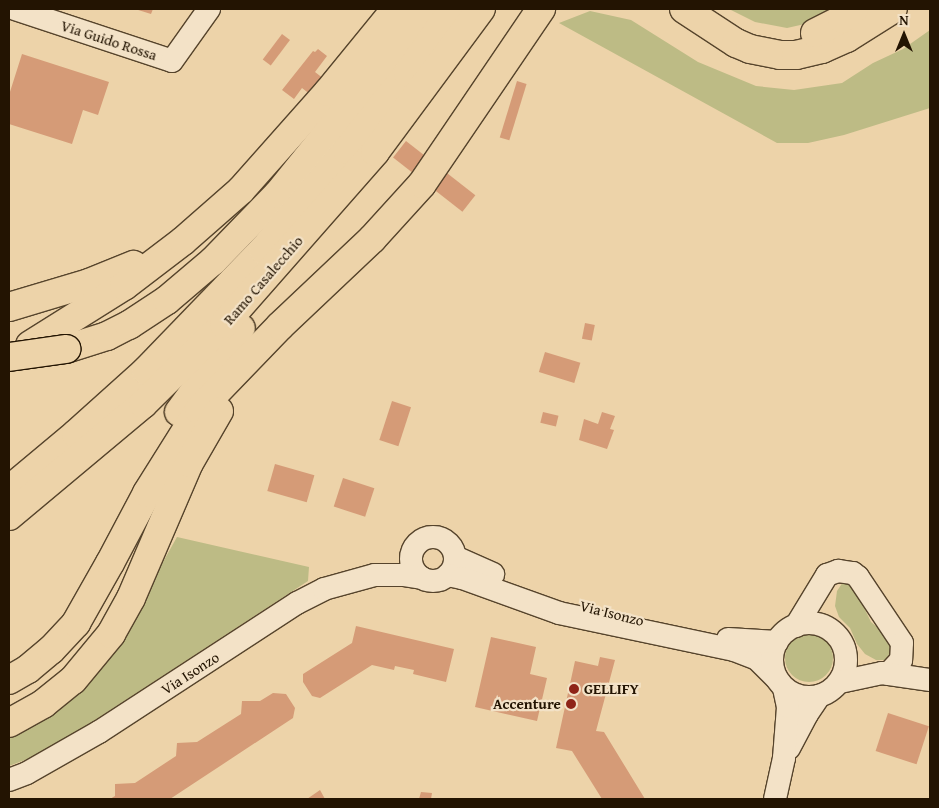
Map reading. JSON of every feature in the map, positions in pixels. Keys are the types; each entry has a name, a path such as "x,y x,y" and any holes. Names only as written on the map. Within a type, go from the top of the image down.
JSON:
{"highway":[{"path":"19,351 124,286 183,241 241,190 328,92 396,9"},
{"path":"19,351 66,349 107,336 129,325 167,300 213,261 278,194 428,9"},
{"name":"Ramo Casalecchio","path":"9,490 76,434 139,377 243,271 347,150 408,73 453,9"},
{"name":"Ramo Casalecchio","path":"9,516 143,404 224,324 375,152 481,9"},
{"path":"471,114 520,9"},
{"path":"9,680 28,669 51,650 76,623 147,492 199,410 280,326 372,239 431,173 541,9"},
{"path":"684,9 736,43 764,53 780,54 809,53 828,47 893,9"},
{"path":"714,9 746,30 762,35 787,37 816,32 842,19 854,9"},
{"path":"9,660 31,644 62,614 90,570 124,503 173,421 225,347 302,258 375,152"},
{"path":"9,307 89,283 183,241"},
{"path":"9,723 43,704 73,680 111,634 131,598 174,493 200,441 220,408 280,326"}],"street":[{"name":"Via Guido Rossa","path":"15,9 172,61 208,9"},
{"path":"434,537 441,538 451,546 452,566 436,580 403,575 375,575 412,554 421,540 434,537"},
{"path":"412,554 413,568 422,578"},
{"name":"Via Isonzo","path":"452,566 469,565 572,603 737,641 777,642"},
{"name":"Via Isonzo","path":"452,566 462,578 559,613 734,650 757,659 780,683"},
{"path":"775,799 784,758 788,707 772,658 777,642 781,636 796,626 822,581 838,571 853,573 892,626 902,643 901,660 885,674"},
{"name":"Via Isonzo","path":"9,780 27,773 99,732 297,604 324,589 375,575"},
{"path":"822,581 846,666 840,682"},
{"path":"796,626 814,624 838,638 885,674"},
{"path":"780,683 800,696 819,696 825,694 840,682 885,674 930,680"},
{"path":"784,758 806,714 819,696"}],"shaded area":[{"path":"729,9 841,9 818,21 787,28 755,22"},
{"path":"590,11 631,20 698,62 756,86 794,90 842,83 873,63 903,49 930,30 930,108 844,135 808,143 777,143 559,23"},
{"path":"177,537 309,567 308,581 46,752 9,766 9,732 140,603"},
{"path":"843,582 852,583 871,622 891,639 895,650 887,660 876,660 865,654 857,644 850,628 839,617 835,606 837,591"},
{"path":"804,634 814,634 826,641 833,653 833,663 826,675 814,682 804,682 796,678 789,671 785,663 785,653 789,645 796,638"}],"building":[{"path":"135,9 153,9 151,14"},
{"path":"282,34 290,40 271,66 263,60"},
{"path":"318,49 327,56 315,72 351,100 338,116 302,88 294,99 282,90 313,51 315,52"},
{"path":"22,54 109,82 98,115 83,110 72,144 9,124 9,95"},
{"path":"517,81 527,84 509,140 500,137"},
{"path":"406,141 475,195 462,212 393,158"},
{"path":"585,323 595,325 592,341 582,339"},
{"path":"545,352 580,363 574,383 539,372"},
{"path":"392,401 411,407 398,446 379,440"},
{"path":"543,412 559,416 556,427 540,423"},
{"path":"602,412 615,416 610,429 614,430 607,449 579,440 584,419 598,424"},
{"path":"275,464 314,475 307,502 267,491"},
{"path":"343,478 374,488 365,517 334,507"},
{"path":"356,626 454,649 446,682 413,674 414,670 395,666 394,670 372,665 320,698 312,696 303,682 303,674 352,643"},
{"path":"491,637 536,647 530,674 547,678 537,721 475,707"},
{"path":"600,657 615,660 596,731 604,732 645,799 602,799 572,751 556,748 575,661 598,666"},
{"path":"273,693 286,694 295,708 293,718 170,799 110,799 115,796 115,784 135,783 176,756 177,743 197,742 241,714 242,701 260,701"},
{"path":"888,713 929,726 917,764 876,751"},
{"path":"320,790 325,799 307,799"},
{"path":"421,792 432,793 431,799 419,799"}],"place":[{"name":"GELLIFY","path":"574,689"},
{"name":"Accenture","path":"571,704"}]}
